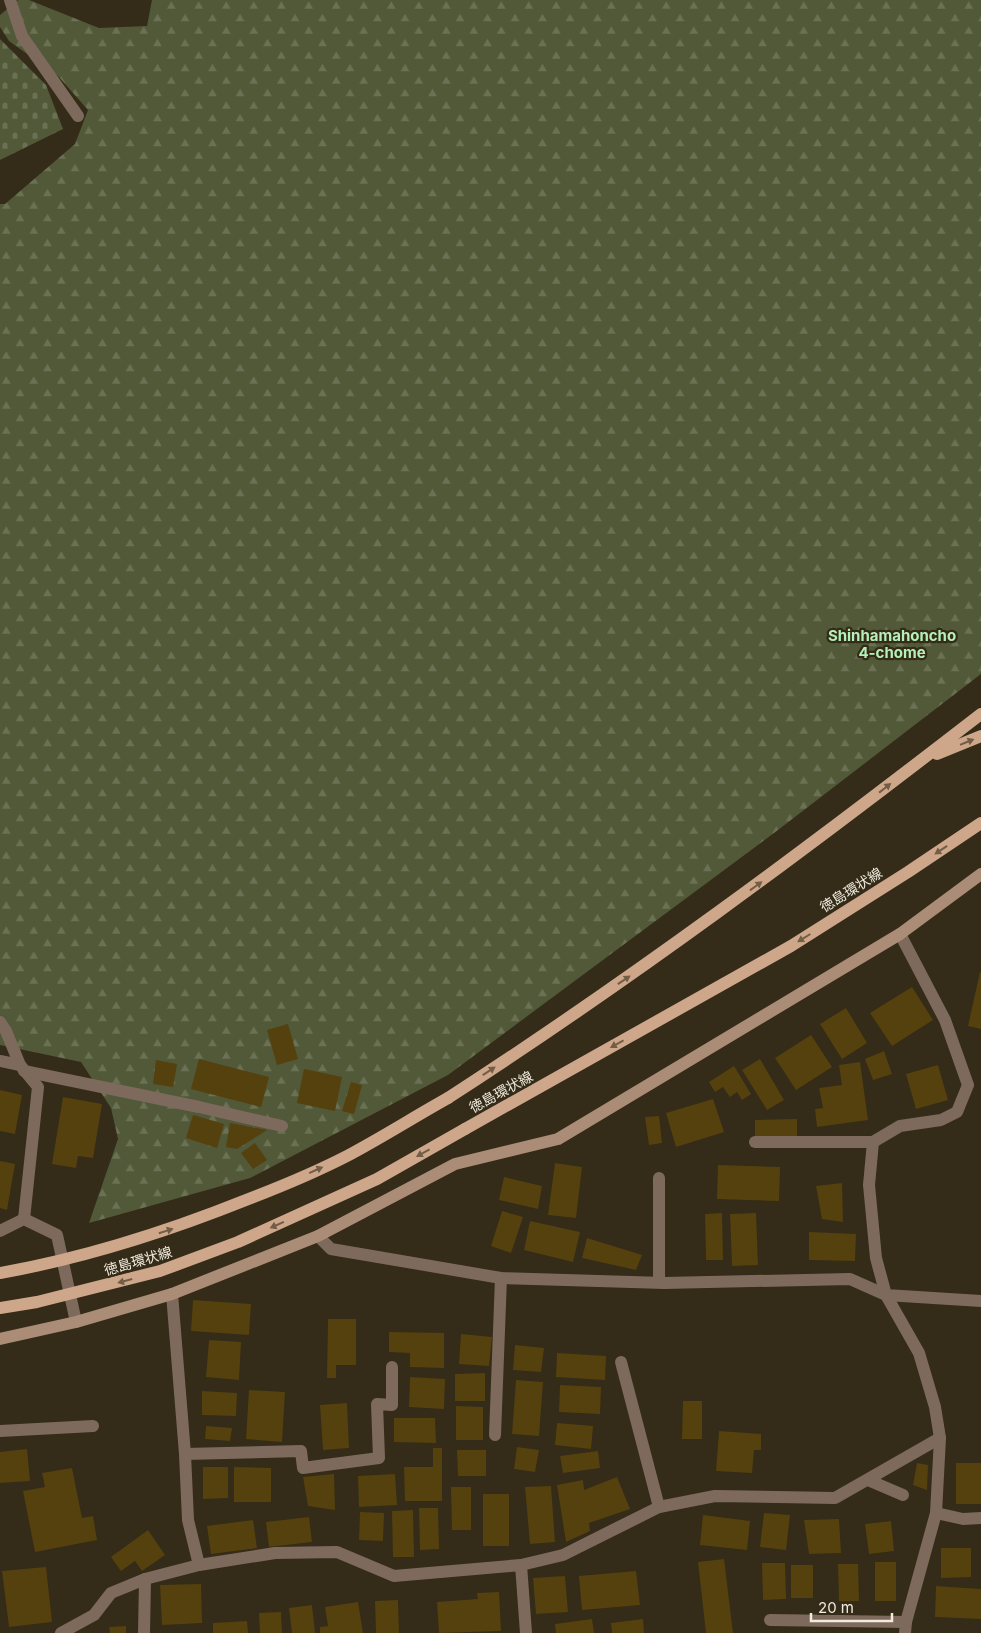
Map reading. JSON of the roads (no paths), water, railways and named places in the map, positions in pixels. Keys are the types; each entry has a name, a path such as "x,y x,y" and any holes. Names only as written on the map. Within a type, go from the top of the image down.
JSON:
{"main road":[{"name":"徳島環状線","path":"0,1274 41,1266 120,1244 179,1226 213,1213 271,1190 346,1156 448,1098 530,1045 638,971 760,883 981,714"},
{"name":"徳島環状線","path":"920,761 981,736"},
{"name":"徳島環状線","path":"0,1308 38,1302 160,1271 238,1242 377,1179 791,946 981,823"}],"street":[{"path":"10,0 22,36 78,116"},
{"path":"0,1338 76,1322 172,1294 318,1236 455,1164 558,1139 900,934 981,874"},
{"path":"755,1142 873,1142 900,1126 940,1120 957,1112 968,1084 945,1020 900,934"},
{"path":"0,1022 6,1031 22,1068 38,1087 24,1219"},
{"path":"0,1061 22,1068 282,1126"},
{"path":"770,1620 905,1628 936,1513 940,1438 935,1407 919,1353 886,1295 876,1258 869,1185 873,1142"},
{"path":"659,1178 660,1282"},
{"path":"0,1231 24,1219"},
{"path":"24,1219 57,1235 76,1322"},
{"path":"318,1236 331,1249 501,1278 660,1282 850,1279 886,1295 981,1300"},
{"path":"495,1435 501,1278"},
{"path":"172,1294 185,1454 188,1520 199,1565"},
{"path":"621,1362 659,1508"},
{"path":"185,1454 301,1451 303,1468 379,1458 376,1404 392,1405 392,1367"},
{"path":"0,1431 93,1426"},
{"path":"61,1633 94,1615 111,1593 145,1579 199,1565 276,1554 337,1552 394,1576 521,1564 562,1555 659,1508 715,1496 835,1498 940,1438"},
{"path":"868,1480 903,1496"},
{"path":"936,1513 962,1519 981,1518"},
{"path":"521,1564 526,1633"},
{"path":"144,1633 145,1579"}],"district":[{"name":"Shinhamahoncho 4-chome","path":"892,644"}]}
